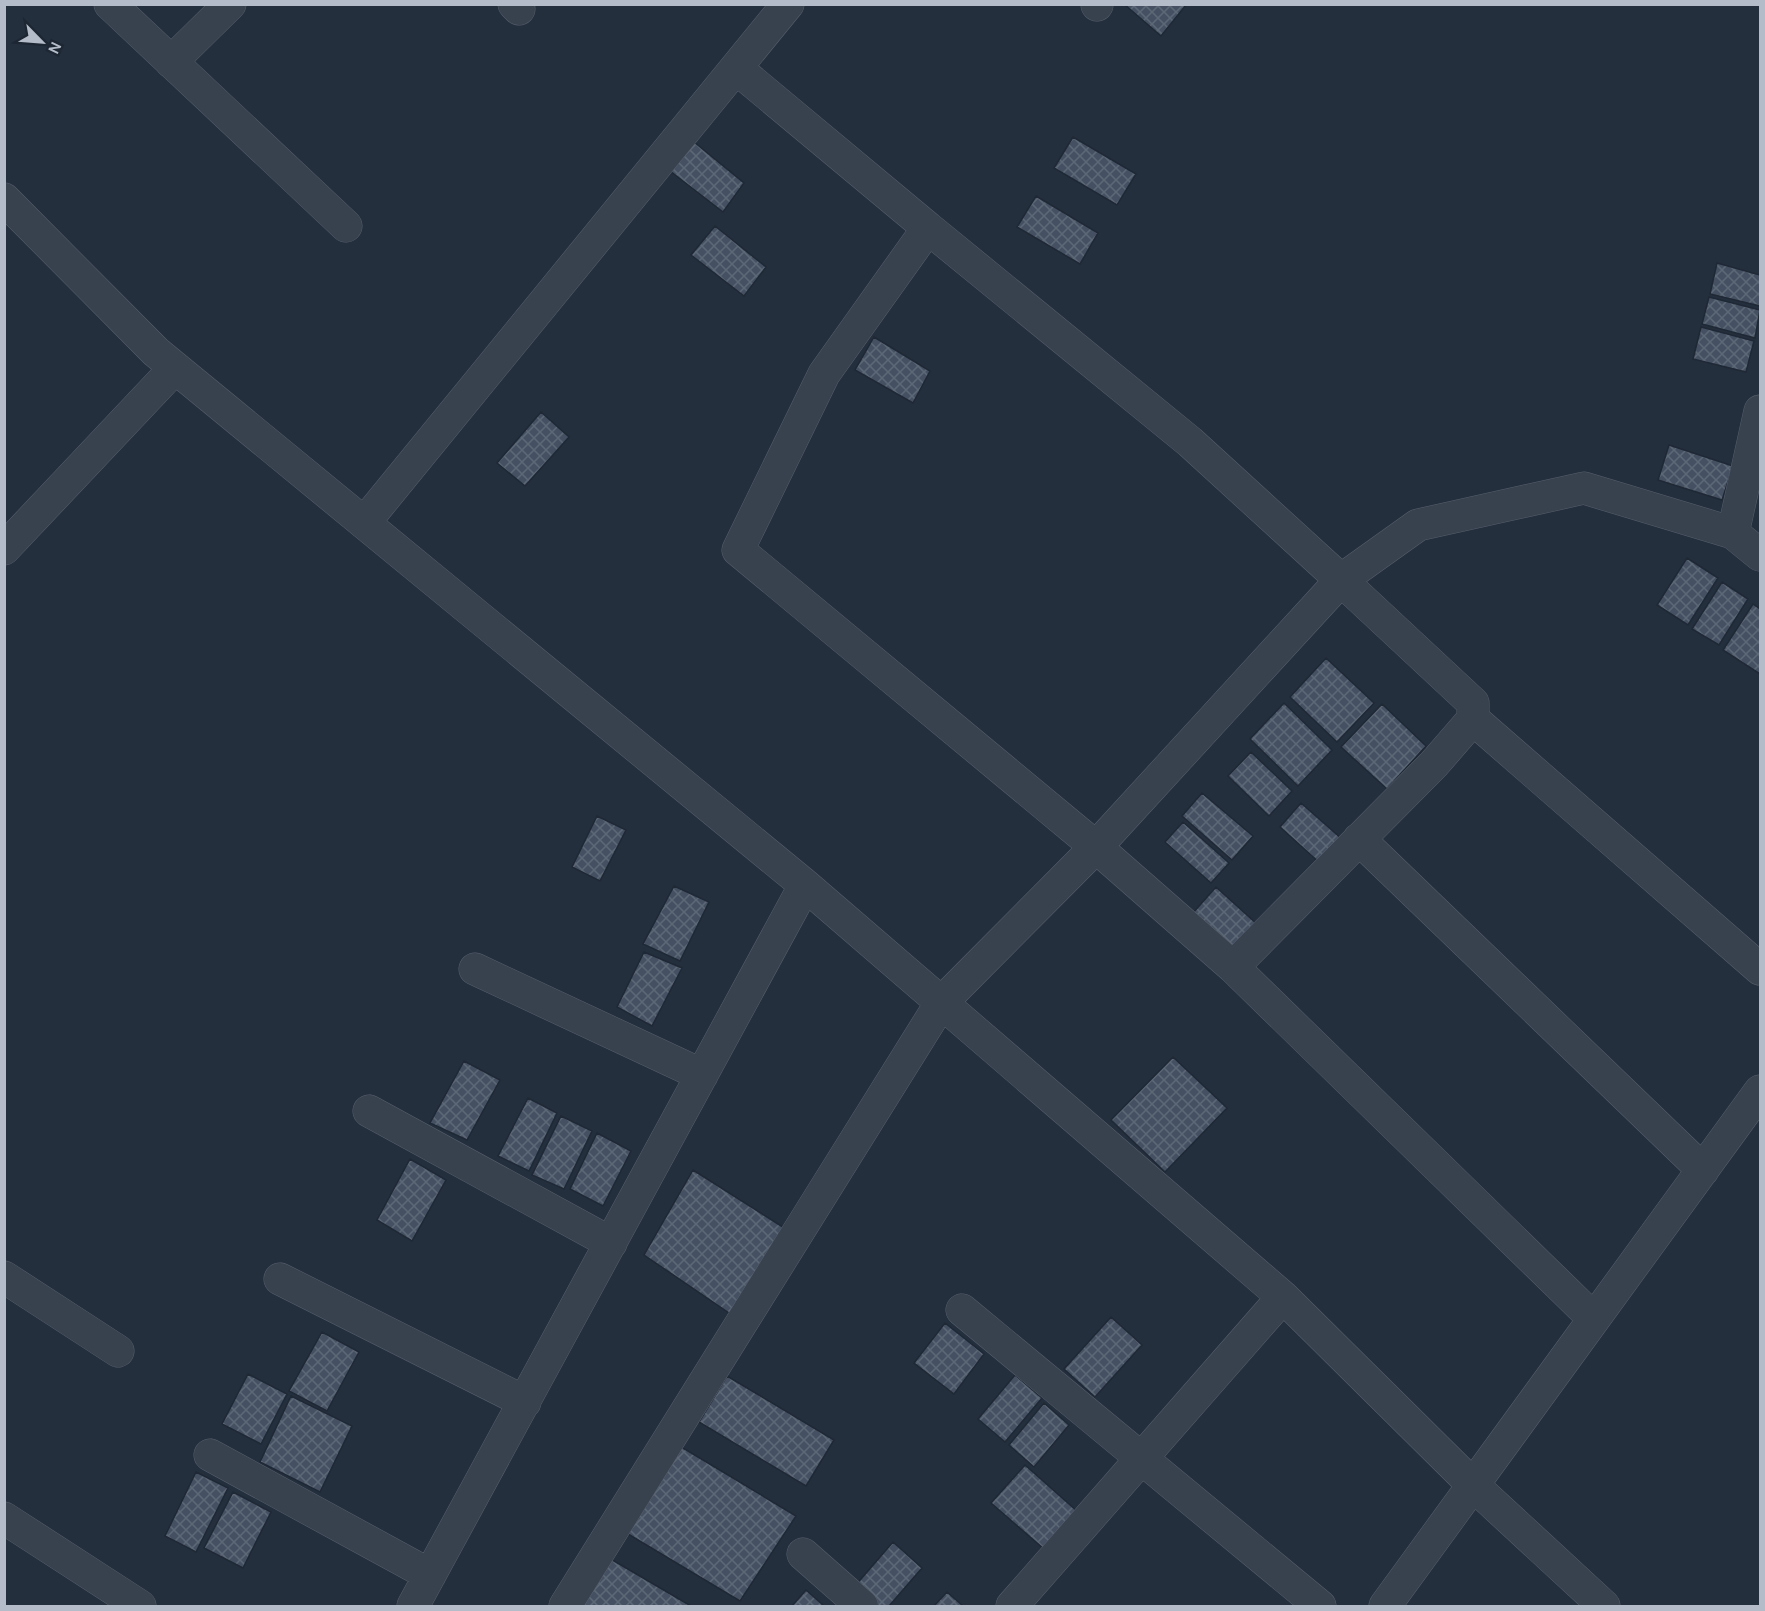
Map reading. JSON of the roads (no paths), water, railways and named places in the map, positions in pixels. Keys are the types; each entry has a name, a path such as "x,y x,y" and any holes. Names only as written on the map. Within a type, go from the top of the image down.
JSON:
{"street":[{"path":"110,4 346,226"},
{"path":"171,62 230,4"},
{"path":"364,523 788,4"},
{"path":"736,68 1190,442 1473,703 1473,719 1434,764 1233,967"},
{"path":"4,199 156,352 804,885 1283,1298 1593,1603"},
{"path":"928,228 824,374 738,550 1096,847 1233,967 1594,1319"},
{"path":"4,549 175,368"},
{"path":"1733,533 1761,411"},
{"path":"566,1606 941,1003 1096,847 1341,580 1418,525 1584,488 1733,533 1761,555"},
{"path":"1473,719 1761,969"},
{"path":"1359,839 1703,1170"},
{"path":"413,1606 804,885"},
{"path":"475,969 702,1076"},
{"path":"1385,1606 1761,1091"},
{"path":"369,1111 611,1243"},
{"path":"4,1277 118,1351"},
{"path":"280,1279 525,1402"},
{"path":"1012,1606 1283,1298"},
{"path":"962,1310 1320,1606"},
{"path":"210,1455 430,1575"},
{"path":"4,1518 140,1606"},
{"path":"803,1554 862,1606"}]}
